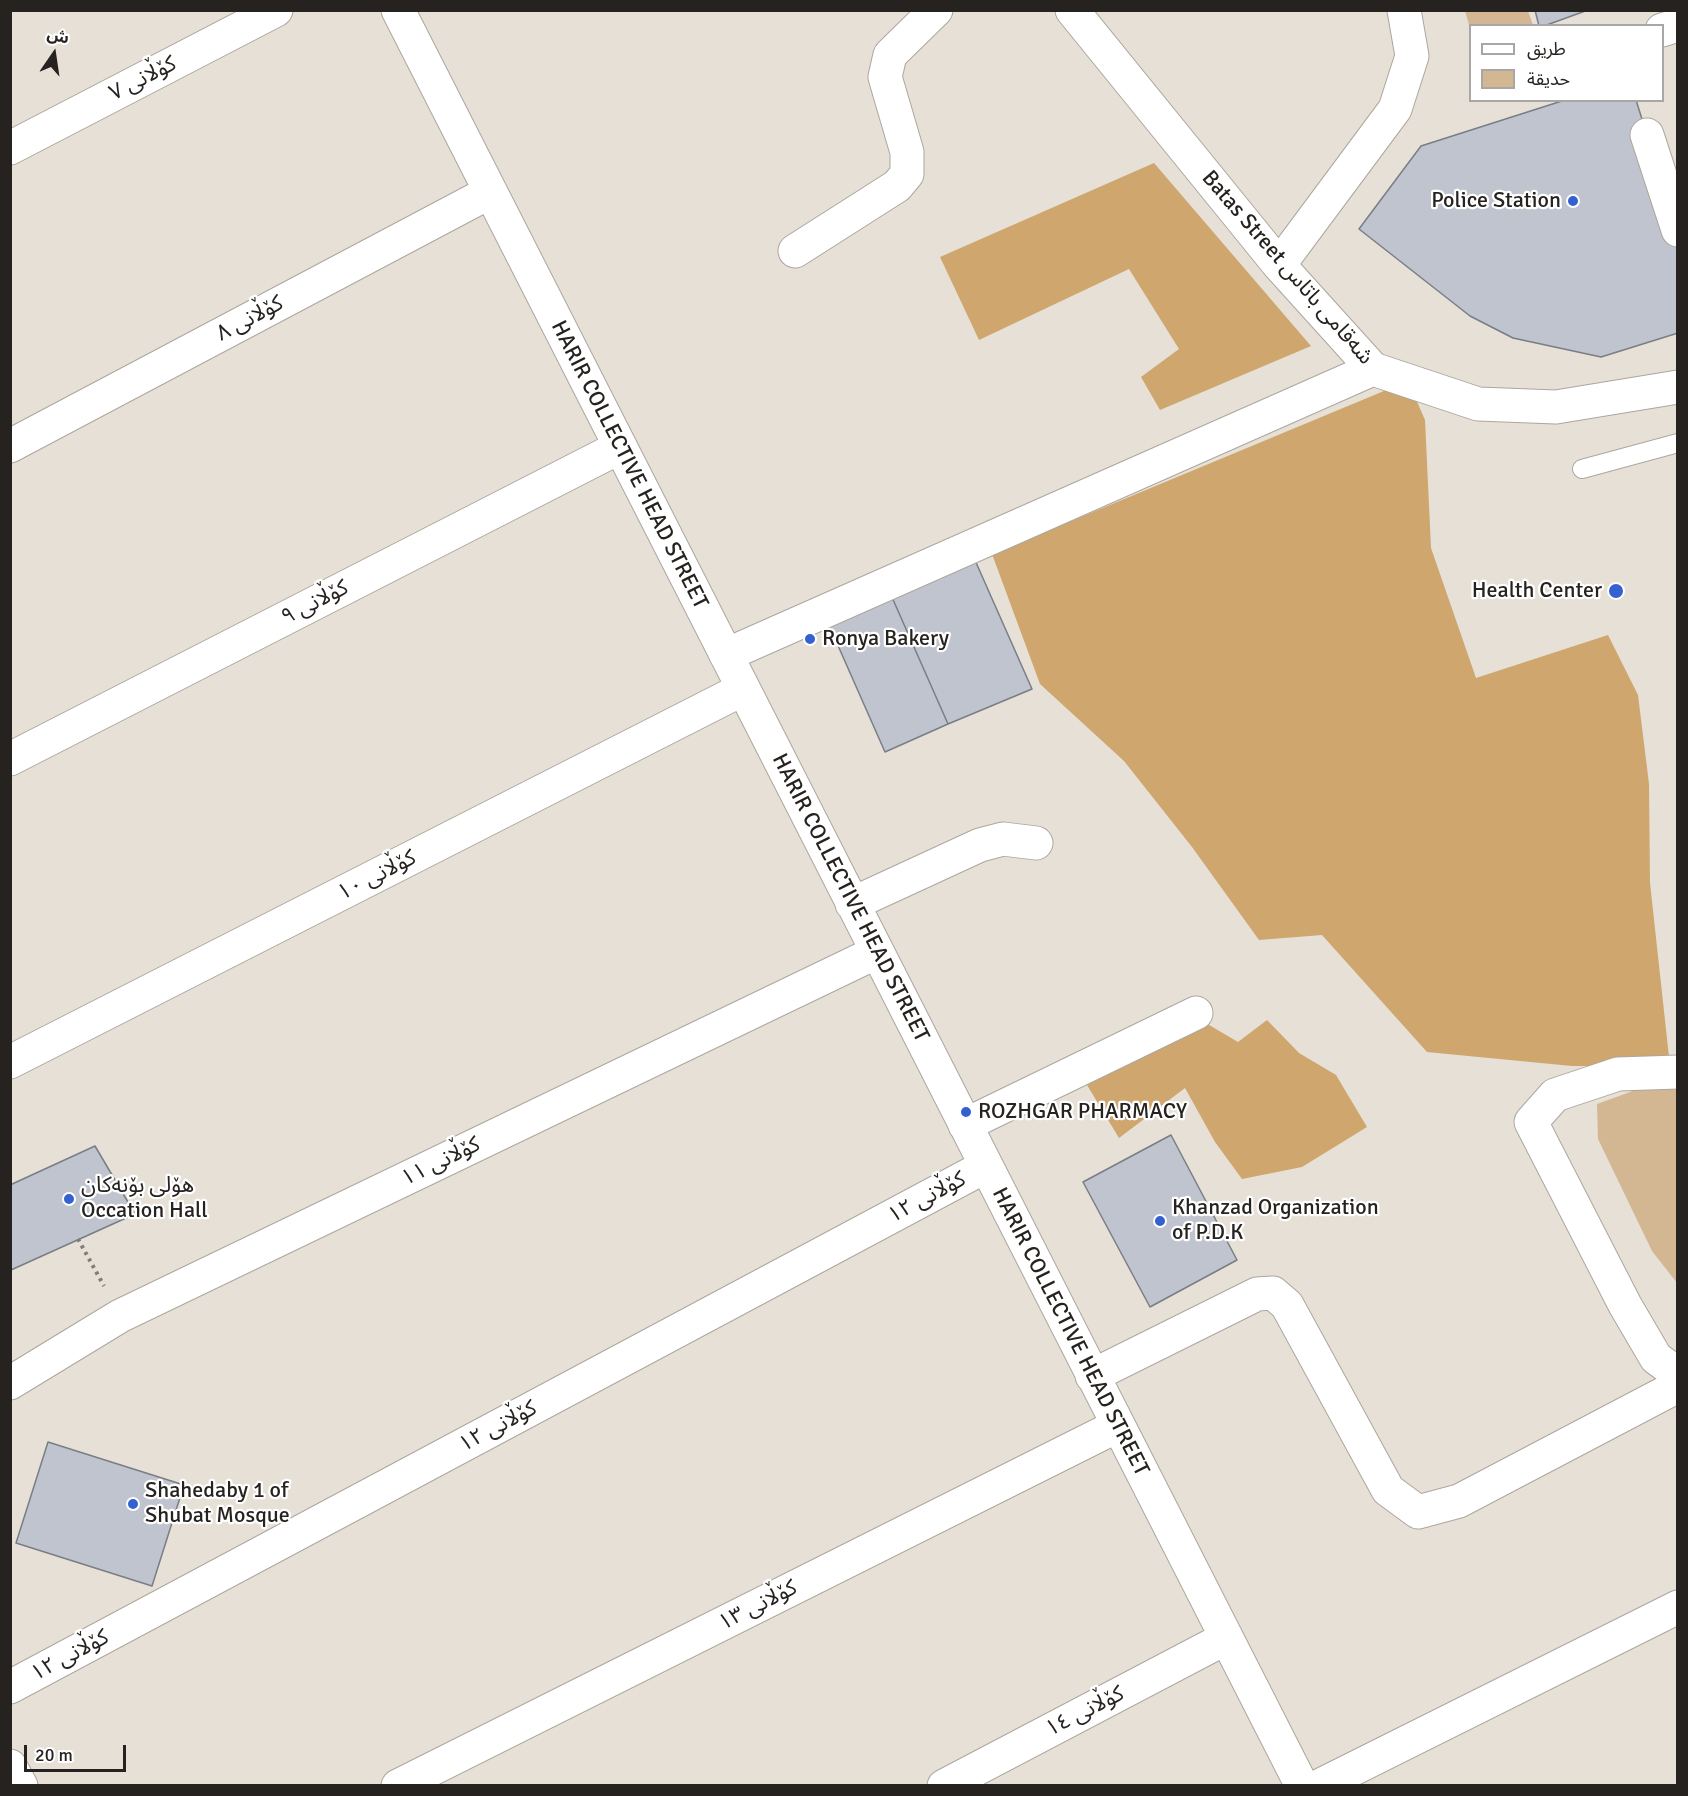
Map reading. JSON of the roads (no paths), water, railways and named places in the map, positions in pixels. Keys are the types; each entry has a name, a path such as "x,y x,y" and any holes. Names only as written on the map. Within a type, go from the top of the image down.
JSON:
{"street":[{"name":"کۆڵانی ٧","path":"10,148 276,10"},
{"name":"HARIR COLLECTIVE HEAD STREET","path":"398,10 1117,1426 1302,1785"},
{"path":"795,251 897,186 907,174 907,152 885,78 890,55 936,10"},
{"name":"Batas Street شەقامی باتاس","path":"1072,10 1279,265 1373,369 1478,404 1556,407 1677,387"},
{"path":"1279,265 1395,109 1412,56 1404,10"},
{"path":"1647,135 1677,230"},
{"name":"کۆڵانی ٨","path":"10,446 490,192"},
{"path":"726,655 1373,369"},
{"name":"کۆڵانی ٩","path":"10,759 620,447"},
{"name":"کۆڵانی ١٠","path":"10,1062 743,689"},
{"path":"852,904 980,844 1003,839 1036,843"},
{"name":"کۆڵانی ١١","path":"10,1383 120,1316 877,952"},
{"path":"965,1125 1196,1013"},
{"path":"1677,1072 1618,1074 1555,1095 1531,1122 1630,1314 1656,1358 1677,1374"},
{"name":"کۆڵانی ١٢","path":"10,1688 986,1166"},
{"path":"1092,1376 1257,1294 1273,1293 1287,1305 1388,1490 1418,1512 1459,1502 1677,1386"},
{"name":"کۆڵانی ١٣","path":"398,1785 1117,1426"},
{"path":"1319,1785 1677,1607"},
{"name":"کۆڵانی ١٤","path":"944,1785 1226,1638"},
{"path":"10,1766 21,1785"}],"lane":[{"path":"1581,470 1677,443"}],"place":[{"name":"Police Station","path":"1573,201"},
{"name":"Health Center","path":"1616,591"},
{"name":"Ronya Bakery","path":"810,639"},
{"name":"ROZHGAR PHARMACY","path":"966,1112"},
{"name":"هۆلی بۆنەکان Occation Hall","path":"69,1199"},
{"name":"Khanzad Organization of P.D.K","path":"1160,1221"},
{"name":"Shahedaby 1 of Shubat Mosque","path":"133,1504"}]}
